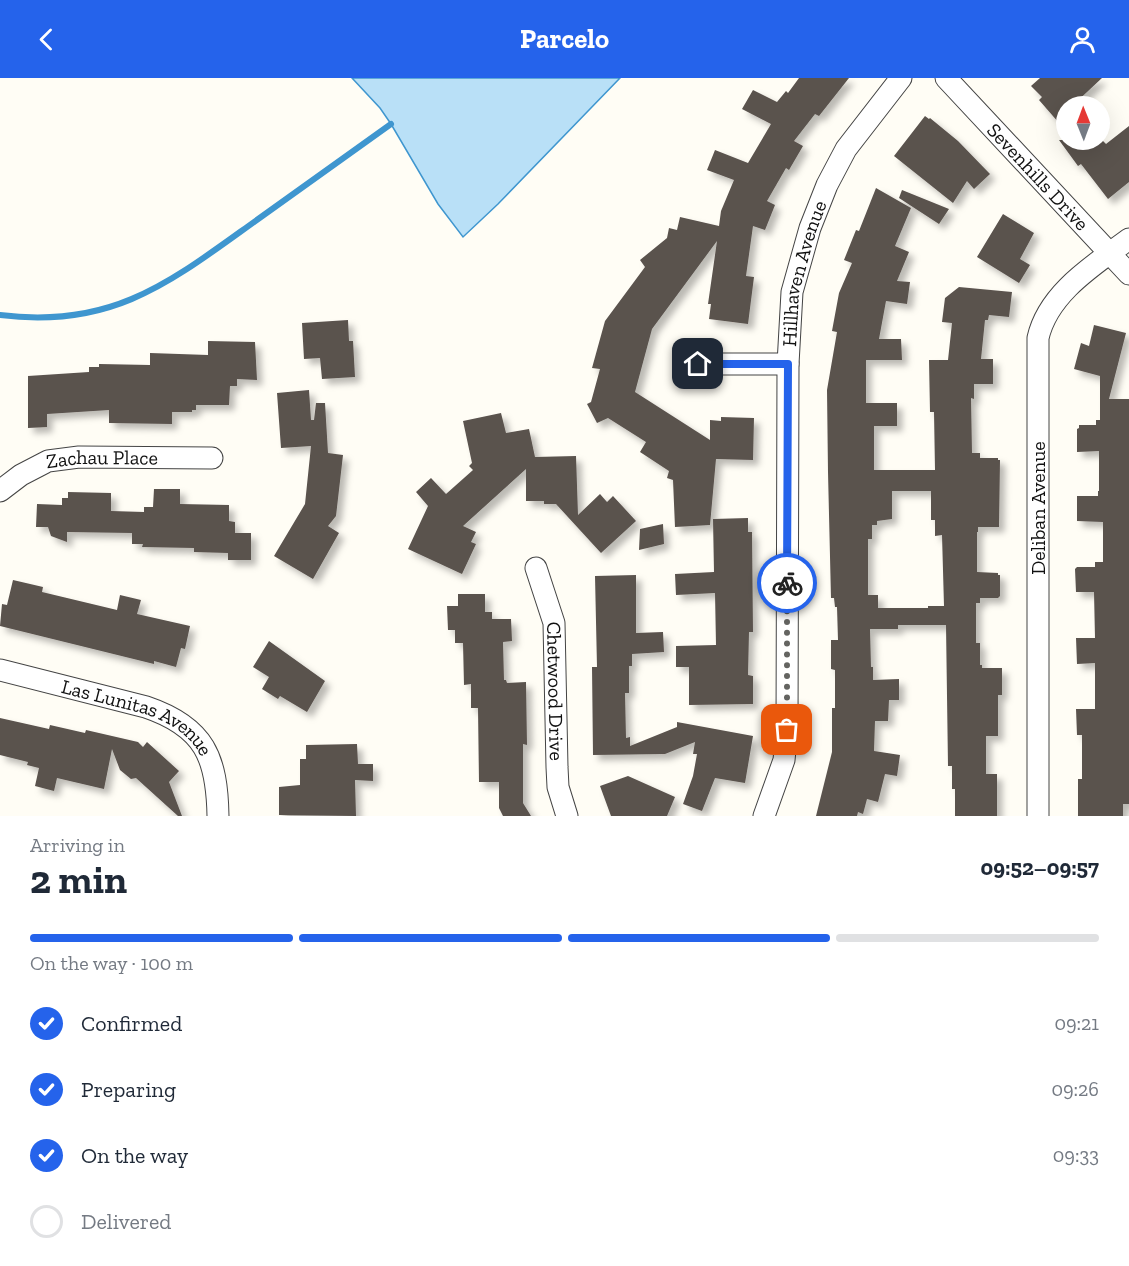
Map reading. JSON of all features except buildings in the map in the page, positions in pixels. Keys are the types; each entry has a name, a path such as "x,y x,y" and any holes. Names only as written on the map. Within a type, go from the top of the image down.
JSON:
{"street":[{"name":"Hillhaven Avenue","path":"764,816 782,767 787,730 788,364 792,292 810,228 827,185 846,149 902,78"},
{"name":"Sevenhills Drive","path":"946,78 1129,274"},
{"name":"Deliban Avenue","path":"1038,816 1038,339 1041,322 1061,295 1085,272 1129,239"},
{"path":"698,364 788,364"},
{"name":"Zachau Place","path":"0,491 21,474 48,461 79,457 212,458"},
{"name":"Chetwood Drive","path":"536,568 554,623 558,788 567,816"},
{"name":"Las Lunitas Avenue","path":"0,670 146,707 182,724 203,746 212,764 217,783 218,816"}],"water":[{"path":"352,78 620,78 463,237 438,204 380,108"}],"waterway":[{"path":"0,315 41,318 77,315 110,307 141,295 200,261 391,124"}],"way so far":[{"path":"787,583 787,730"}],"route":[{"path":"698,364 788,364 787,583"}]}
